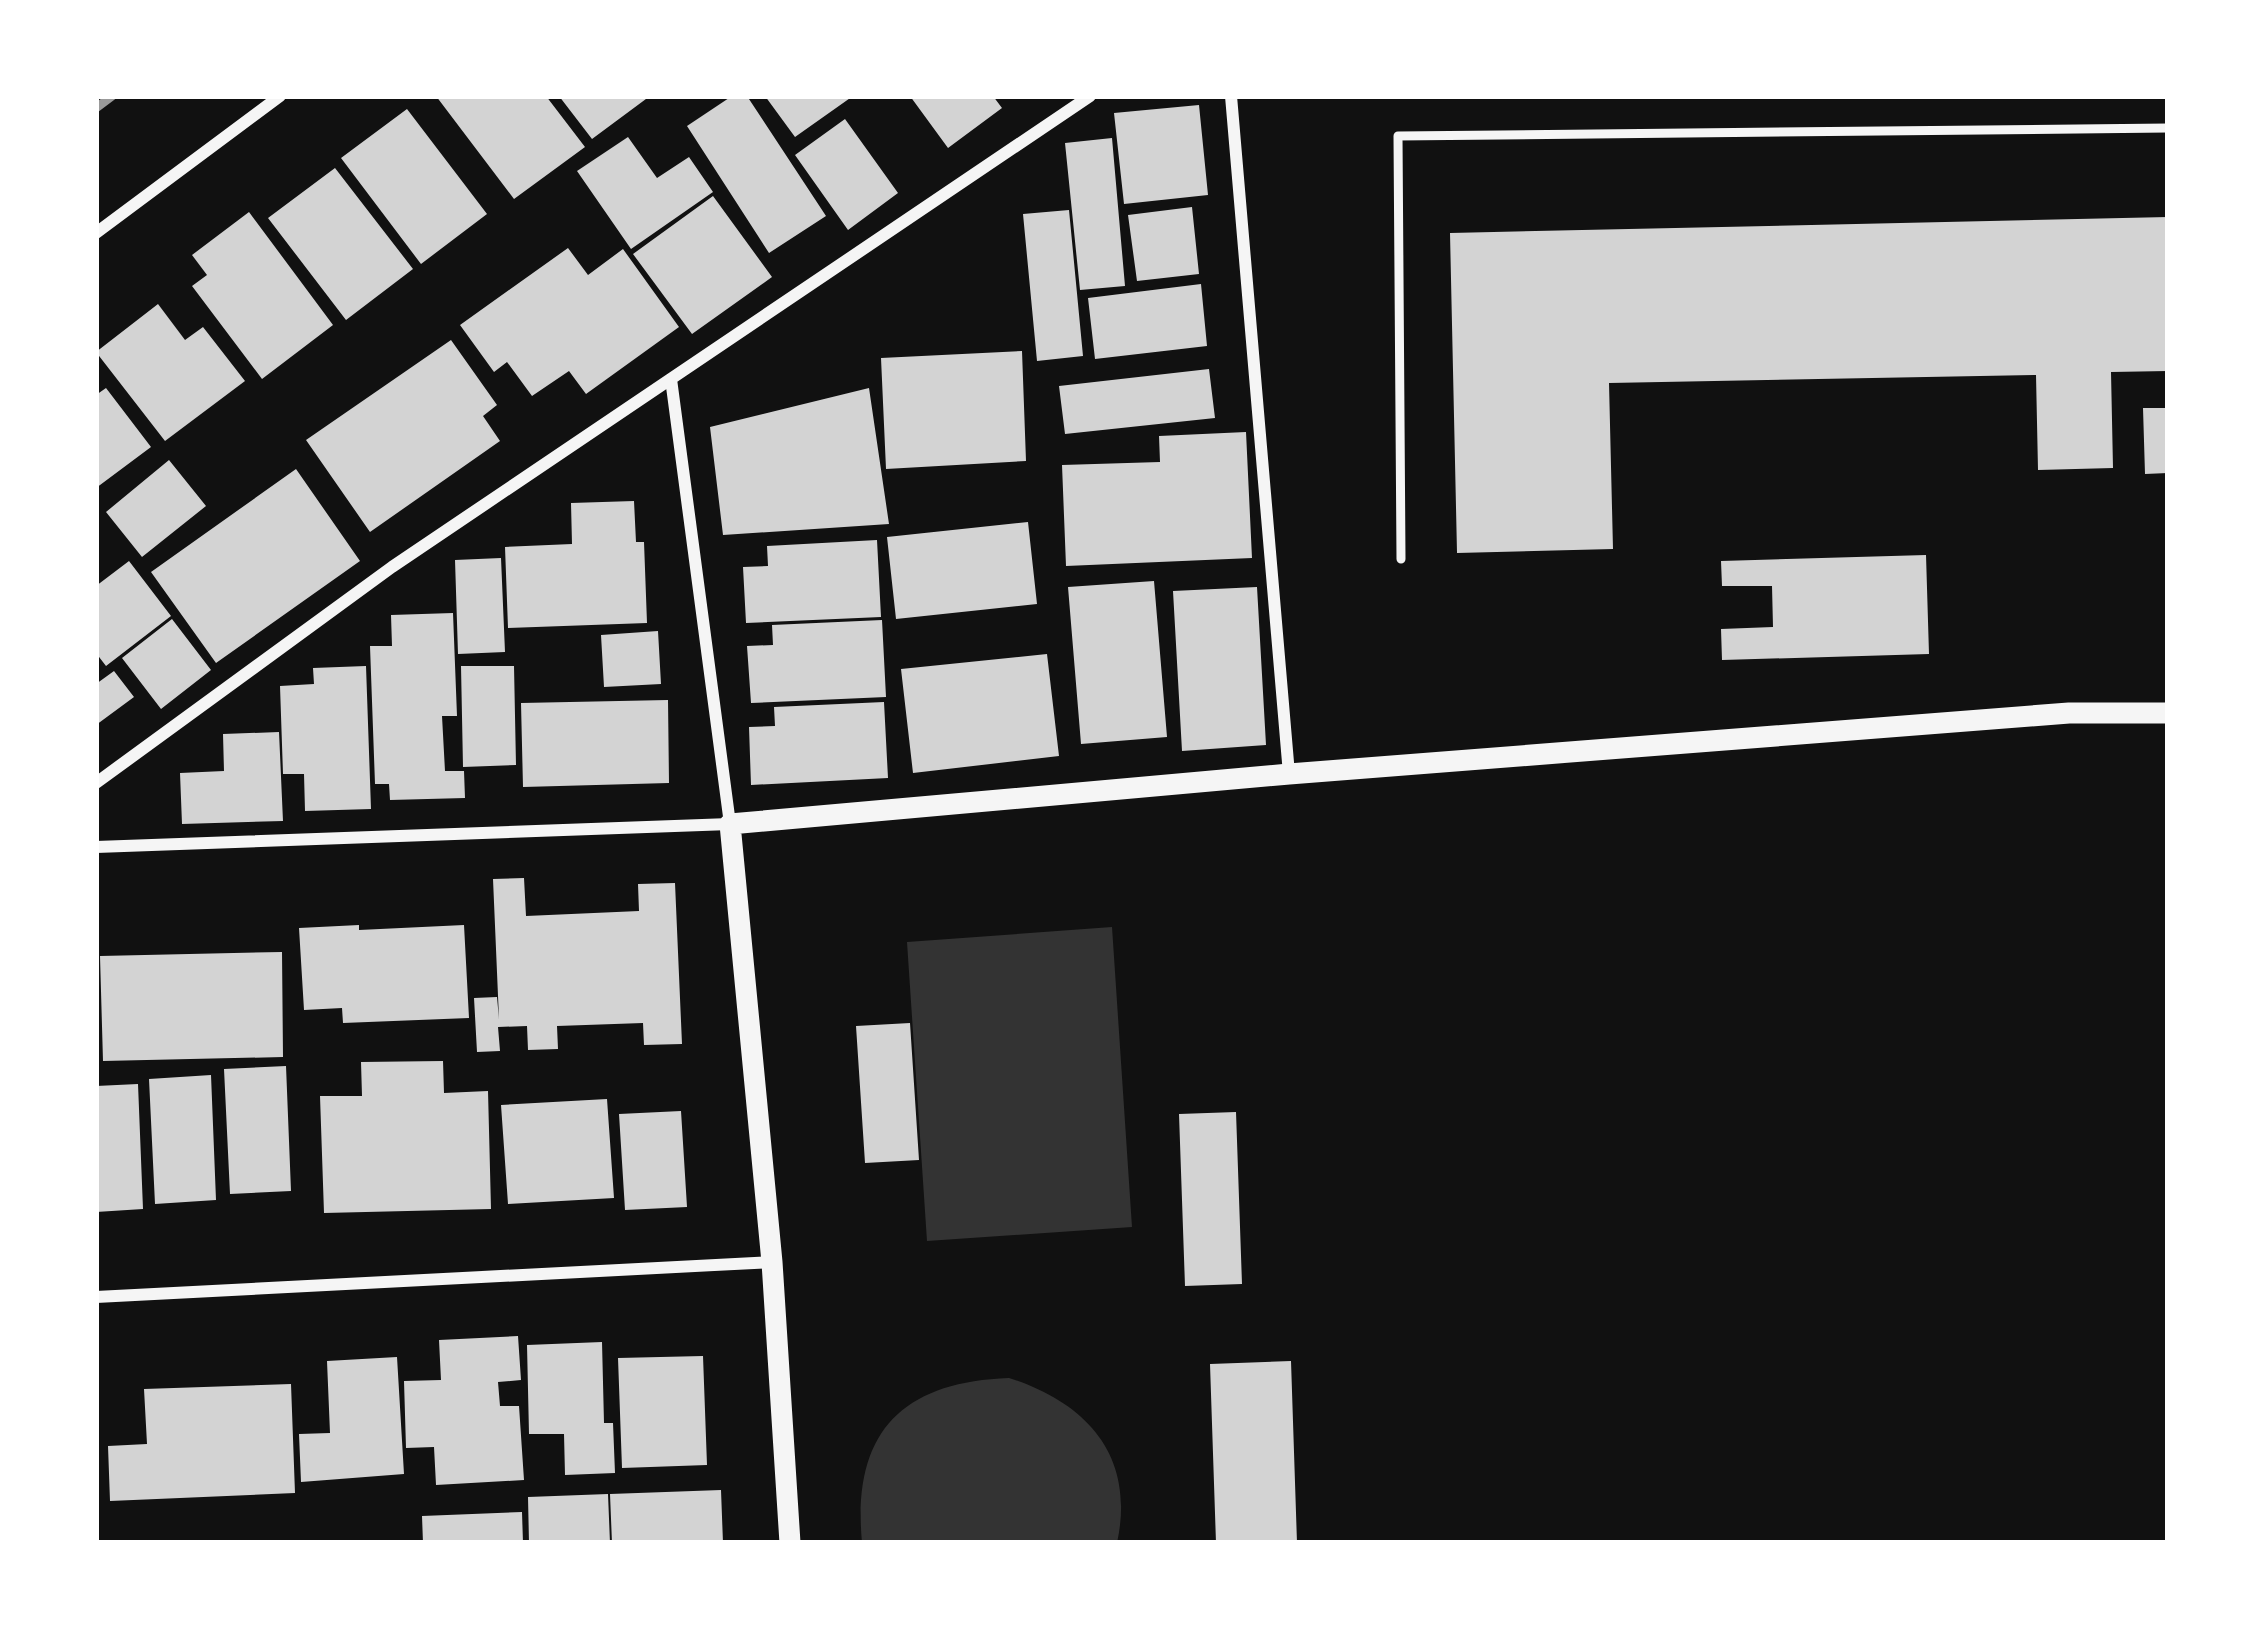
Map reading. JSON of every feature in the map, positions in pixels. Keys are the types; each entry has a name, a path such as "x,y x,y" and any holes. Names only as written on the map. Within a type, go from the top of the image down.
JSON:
{"street":[{"path":"96,233 280,96"},
{"path":"96,783 392,567 1090,96"},
{"path":"1231,96 1289,774"},
{"path":"671,379 730,824 772,1262 790,1543"},
{"path":"96,847 730,824 1289,774 2069,713 2168,713"},
{"path":"96,1297 772,1262"}],"lane":[{"path":"1401,559 1398,136 2168,128"}],"shaded area":[{"path":"1112,927 1132,1227 927,1241 907,942"},
{"path":"1009,1378 1061,1402 1099,1437 1119,1484 1117,1543 862,1543 865,1472 875,1444 891,1421 912,1403 939,1390"}],"building":[{"path":"436,96 546,96 585,147 514,199"},
{"path":"559,96 650,96 592,139"},
{"path":"732,96 747,96 826,216 769,253 687,126"},
{"path":"765,96 853,96 795,137"},
{"path":"910,96 993,96 1002,108 948,148"},
{"path":"1199,105 1208,195 1124,204 1114,113"},
{"path":"407,109 487,214 421,264 341,158"},
{"path":"845,119 898,193 848,230 795,155"},
{"path":"628,137 657,178 689,157 713,192 631,249 577,171"},
{"path":"1112,138 1125,286 1080,290 1065,143"},
{"path":"335,168 413,269 346,320 268,218"},
{"path":"713,196 772,277 692,334 633,254"},
{"path":"1192,207 1199,274 1137,281 1128,215"},
{"path":"1069,210 1083,356 1037,361 1023,214"},
{"path":"249,212 333,325 262,379 192,286 207,275 192,255"},
{"path":"2168,217 2168,371 2111,372 2113,468 2038,470 2036,375 1609,383 1613,549 1457,553 1450,233"},
{"path":"568,248 588,275 623,249 679,327 586,394 569,371 532,396 507,362 494,372 460,325"},
{"path":"1201,284 1207,346 1095,359 1088,298"},
{"path":"158,304 185,340 203,327 245,381 165,441 96,352"},
{"path":"451,340 497,405 483,416 500,441 370,532 306,440"},
{"path":"1022,351 1026,461 886,469 881,358"},
{"path":"1209,369 1215,418 1065,434 1059,386"},
{"path":"106,388 151,447 96,488 96,395"},
{"path":"869,388 889,524 723,535 710,427"},
{"path":"2143,408 2168,408 2168,473 2145,474"},
{"path":"1246,432 1252,558 1066,566 1062,465 1160,462 1159,436"},
{"path":"169,460 206,506 142,557 106,512"},
{"path":"296,469 360,561 216,663 151,572"},
{"path":"634,501 636,542 644,542 647,623 508,628 505,547 572,544 571,503"},
{"path":"1028,522 1037,604 896,619 887,537"},
{"path":"877,540 881,617 746,623 743,567 768,566 767,546"},
{"path":"1926,555 1929,654 1722,660 1721,629 1773,627 1772,586 1722,586 1721,561"},
{"path":"501,558 505,652 458,654 455,560"},
{"path":"129,561 171,616 106,666 96,653 96,586"},
{"path":"1154,581 1167,737 1081,744 1068,587"},
{"path":"1257,587 1266,745 1182,751 1173,591"},
{"path":"453,613 457,716 442,716 445,771 464,771 465,798 390,800 389,784 375,784 370,646 392,646 391,615"},
{"path":"172,619 211,670 161,709 122,658"},
{"path":"882,620 886,697 751,703 747,646 773,645 772,625"},
{"path":"658,631 661,684 604,687 601,635"},
{"path":"1047,654 1059,756 913,773 901,669"},
{"path":"366,666 371,809 305,811 304,774 283,774 280,686 314,684 313,668"},
{"path":"461,666 514,666 516,765 463,767"},
{"path":"114,671 134,697 96,725 96,684"},
{"path":"668,700 669,783 523,787 521,703"},
{"path":"884,702 888,778 751,785 749,727 775,726 774,707"},
{"path":"279,732 283,821 182,824 180,773 224,771 223,734"},
{"path":"524,878 526,916 639,911 638,884 675,883 682,1044 644,1045 643,1023 557,1026 558,1049 528,1050 527,1026 498,1027 500,1051 477,1052 474,998 497,997 499,1019 493,879"},
{"path":"359,925 359,930 464,925 469,1018 343,1023 342,1008 304,1010 299,928"},
{"path":"282,952 283,1057 103,1061 100,956"},
{"path":"910,1023 919,1160 865,1163 856,1026"},
{"path":"443,1061 444,1093 488,1091 491,1209 324,1213 320,1096 362,1096 361,1062"},
{"path":"286,1066 291,1191 230,1194 224,1069"},
{"path":"211,1075 216,1200 155,1204 149,1079"},
{"path":"138,1084 143,1209 96,1212 96,1086"},
{"path":"607,1099 614,1198 508,1204 501,1105"},
{"path":"681,1111 687,1207 625,1210 619,1114"},
{"path":"1236,1112 1242,1284 1185,1286 1179,1114"},
{"path":"518,1336 521,1380 498,1382 500,1406 519,1406 524,1480 436,1485 434,1447 406,1448 404,1381 441,1380 439,1340"},
{"path":"602,1342 604,1423 613,1423 615,1473 565,1475 564,1434 529,1434 527,1345"},
{"path":"703,1356 707,1465 622,1468 618,1358"},
{"path":"397,1357 404,1474 301,1482 299,1434 330,1433 327,1361"},
{"path":"1291,1361 1297,1543 1216,1543 1210,1364"},
{"path":"291,1384 295,1493 110,1501 108,1446 147,1444 144,1389"},
{"path":"721,1490 723,1543 612,1543 610,1494"},
{"path":"608,1494 610,1543 529,1543 528,1497"},
{"path":"522,1512 523,1543 423,1543 422,1516"}],"railway":[{"path":"96,108 112,96"}]}
